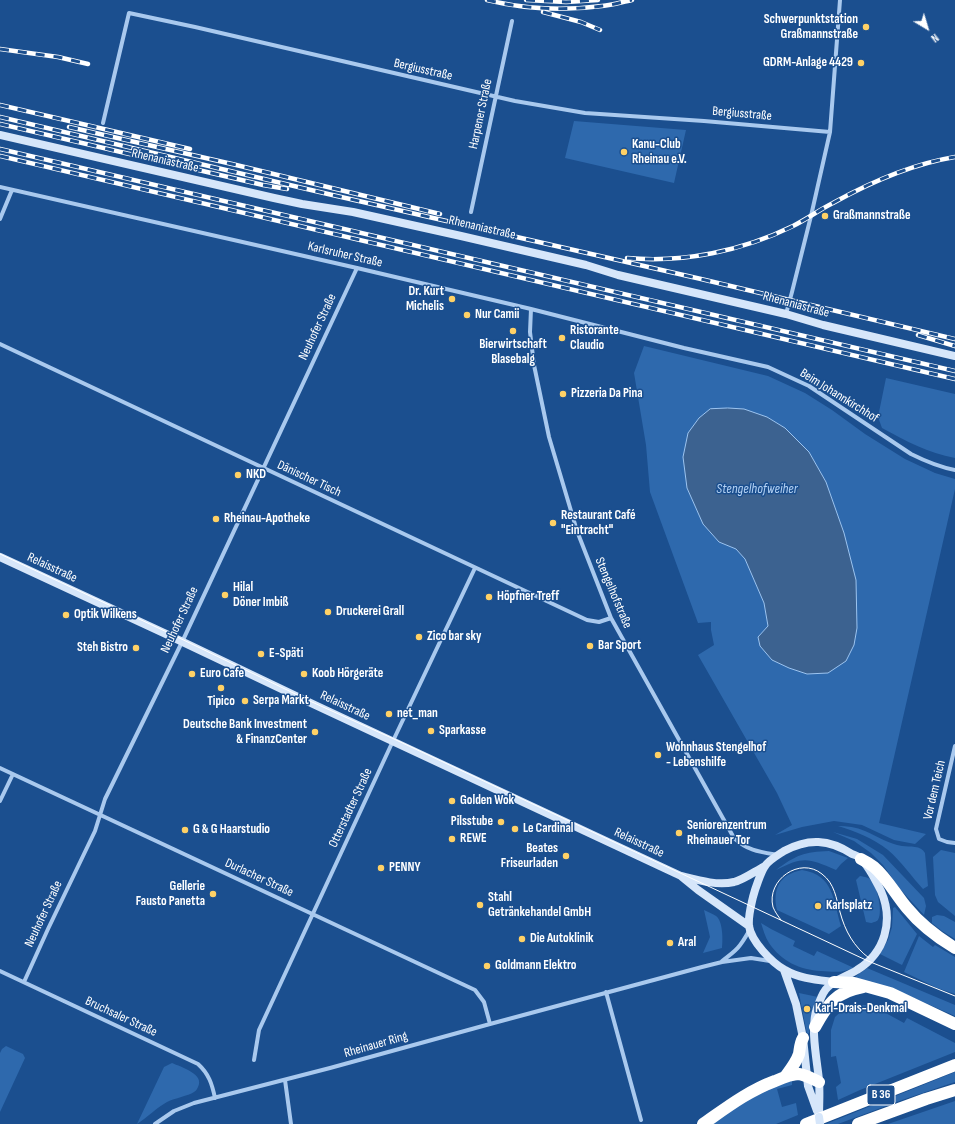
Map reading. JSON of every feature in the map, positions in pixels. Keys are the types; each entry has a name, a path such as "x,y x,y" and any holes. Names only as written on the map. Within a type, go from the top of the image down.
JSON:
{"highway":[{"path":"861,859 882,876 897,897 923,925 955,948"},
{"path":"834,982 854,983 894,995 955,1024"},
{"path":"815,1027 830,1003 836,997 842,993 866,986"},
{"path":"785,1077 796,1061 800,1043 803,1038"},
{"name":"B 36","path":"806,1124 955,1065"},
{"path":"703,1124 754,1090 785,1077 799,1074 811,1082"},
{"name":"B 36","path":"858,1124 911,1104 955,1090"}],"main road":[{"name":"Rhenaniastraße","path":"0,135 274,198 353,212 446,232 955,356"},
{"name":"Relaisstraße","path":"0,557 315,706 681,876 704,881 725,883 734,882 765,866"},
{"path":"820,1120 811,1082 816,1055 816,1011 824,992 828,987 834,982 857,970 870,959 882,943 886,931 887,913 886,903 877,881 861,859 843,848 825,842 808,842 794,846 778,855 765,866 750,906 750,928 754,938 760,946 773,961 784,970 810,979 834,982"},
{"name":"Relaisstraße","path":"681,876 750,928"},
{"path":"784,970 796,1004 815,1104 820,1120"}],"street":[{"path":"786,314 830,132 840,0"},
{"name":"Bergiusstraße","path":"103,123 129,13 514,101 585,112 830,132"},
{"name":"Harpener Straße","path":"471,212 512,21"},
{"name":"Karlsruher Straße","path":"0,187 357,268 531,309 684,348"},
{"path":"0,219 12,190"},
{"name":"Neuhofer Straße","path":"24,982 95,831 105,799 181,642 357,268"},
{"name":"Stengelhofstraße","path":"531,309 530,332 532,352 549,437 577,531 611,618 734,838 741,845 750,849 778,855"},
{"name":"Dänischer Tisch","path":"0,344 587,620 599,622 611,618"},
{"name":"Beim Johannkirchhof","path":"684,348 768,367 809,386 911,454 931,463 955,470"},
{"name":"Otterstadter Straße","path":"254,1060 259,1030 475,568"},
{"name":"Vor dem Teich","path":"955,746 936,829 940,839 955,843"},
{"name":"Durlacher Straße","path":"0,768 475,990 484,1002 490,1024"},
{"path":"0,800 13,774"},
{"name":"Rheinauer Ring","path":"722,962 742,945 750,928"},
{"name":"Rheinauer Ring","path":"155,1124 174,1111 194,1103 285,1080 606,992 722,962 751,958 773,961"},
{"name":"Bruchsaler Straße","path":"0,971 198,1064 205,1070 211,1083 215,1098"},
{"path":"606,992 641,1120"},
{"path":"285,1080 291,1124"}],"shaded area":[{"name":"Kanu-Club Rheinau e.V.","path":"574,121 686,130 674,183 565,158"},
{"path":"644,346 768,376 805,393 905,459 935,473 955,479 955,489 879,823 926,834 915,844 894,840 862,825 834,821 802,827 775,835 792,825 777,793 698,655 714,645 711,622 698,623 650,492 646,445 634,373","holes":["767,417 785,428 809,452 826,482 844,533 772,659 760,646 758,637 768,626 764,603 745,559 736,549 719,542 703,524 687,488"]},
{"path":"886,378 955,394 955,458 926,450 882,428 878,417"},
{"path":"838,826 865,831 892,844 915,847 923,850 925,853 928,886 923,889 888,850 876,842 864,835"},
{"path":"833,832 857,839 883,855 924,898 926,906 924,915 900,889 883,865 871,853 854,841"},
{"path":"941,850 955,853 955,916 938,902 935,895 933,857"},
{"path":"829,851 848,858 836,870 819,863 806,860 793,862 776,870 801,855 813,852"},
{"path":"802,870 820,877 826,883 834,898 841,926 829,934 777,910 776,895 779,884 788,875"},
{"path":"860,876 867,877 871,880 878,895 880,907 879,918 877,921 872,923 866,922 856,880"},
{"path":"895,907 917,934 902,965 880,954 888,940 892,927 893,908"},
{"path":"704,910 715,915 720,922 722,931 722,948 703,953 710,937"},
{"path":"937,915 944,916 955,922 955,939 932,923 932,917"},
{"path":"761,923 795,941 793,946 814,956 817,951 854,968 838,972 821,971 806,969 785,960 769,943"},
{"path":"919,936 933,947 935,945 955,957 955,994 937,988 904,972"},
{"path":"867,968 955,1005 955,1016 907,995 856,978 856,976"},
{"path":"799,993 818,997 812,1011 809,1033 807,1034 803,1014"},
{"path":"869,1005 884,1009 882,1011 904,1023 907,1018 955,1043 955,1052 838,1100 836,1087 841,1083 836,1056 831,1057 831,1030 835,1017 846,1007"},
{"path":"6,1046 23,1054 25,1058 0,1112 0,1053"},
{"path":"172,1063 186,1069 198,1078 199,1082 197,1088 191,1093 167,1102 137,1124 164,1067"},
{"path":"955,1072 955,1082 838,1124 826,1124"},
{"path":"792,1080 792,1085 777,1089 782,1107 796,1103 798,1115 776,1124 709,1124 764,1090"},
{"path":"955,1101 955,1124 888,1124"}],"water":[{"name":"Stengelhofweiher","path":"710,409 744,409 767,417 785,428 809,452 826,482 844,533 856,580 857,628 854,645 846,661 828,673 807,674 789,668 772,660 760,646 758,637 768,626 764,603 745,559 736,549 719,542 703,524 687,488 683,457 688,433 699,418"}],"tram line":[{"path":"0,554 312,702 868,961 955,996"},
{"path":"781,920 773,907 772,897 780,880 795,869 813,869 822,874 830,882 847,932 859,949 869,958"}],"railway":[{"path":"487,0 530,7 559,9 588,8 632,0"},
{"path":"526,0 566,2 598,0"},
{"path":"543,12 581,22 600,30"},
{"path":"0,49 58,57 88,64"},
{"path":"0,105 190,149"},
{"path":"0,117 955,339"},
{"path":"0,124 263,185 287,189"},
{"path":"69,127 440,214"},
{"path":"0,149 955,371"},
{"path":"0,156 955,379"},
{"path":"627,258 670,259 691,257 754,242 793,226 847,195 877,181 923,164 955,157"},
{"path":"918,335 955,346"}],"place":[{"name":"Schwerpunktstation Graßmannstraße","path":"866,27"},
{"name":"GDRM-Anlage 4429","path":"861,63"},
{"name":"Kanu-Club Rheinau e.V.","path":"624,152"},
{"name":"Graßmannstraße","path":"825,216"},
{"name":"Dr. Kurt Michelis","path":"452,299"},
{"name":"Nur Camii","path":"467,315"},
{"name":"Bierwirtschaft Blasebalg","path":"513,331"},
{"name":"Ristorante Claudio","path":"562,338"},
{"name":"Pizzeria Da Pina","path":"563,394"},
{"name":"NKD","path":"238,475"},
{"name":"Rheinau-Apotheke","path":"216,519"},
{"name":"Restaurant Café \"Eintracht\"","path":"553,523"},
{"name":"Hilal Döner Imbiß","path":"225,595"},
{"name":"Höpfner Treff","path":"489,597"},
{"name":"Druckerei Grall","path":"328,612"},
{"name":"Optik Wilkens","path":"66,615"},
{"name":"Zico bar sky","path":"419,637"},
{"name":"Bar Sport","path":"590,646"},
{"name":"Steh Bistro","path":"136,648"},
{"name":"E-Späti","path":"261,654"},
{"name":"Euro Cafe","path":"192,674"},
{"name":"Koob Hörgeräte","path":"304,674"},
{"name":"Tipico","path":"221,688"},
{"name":"Serpa Markt","path":"245,701"},
{"name":"net_man","path":"389,714"},
{"name":"Sparkasse","path":"431,731"},
{"name":"Deutsche Bank Investment & FinanzCenter","path":"315,732"},
{"name":"Wohnhaus Stengelhof - Lebenshilfe","path":"658,755"},
{"name":"Golden Wok","path":"452,801"},
{"name":"Pilsstube","path":"501,822"},
{"name":"Le Cardinal","path":"515,829"},
{"name":"G & G Haarstudio","path":"185,830"},
{"name":"Seniorenzentrum Rheinauer Tor","path":"679,833"},
{"name":"REWE","path":"452,839"},
{"name":"Beates Friseurladen","path":"566,856"},
{"name":"PENNY","path":"381,868"},
{"name":"Gellerie Fausto Panetta","path":"213,894"},
{"name":"Stahl Getränkehandel GmbH","path":"480,905"},
{"name":"Karlsplatz","path":"818,906"},
{"name":"Die Autoklinik","path":"522,939"},
{"name":"Aral","path":"670,943"},
{"name":"Goldmann Elektro","path":"487,966"},
{"name":"Karl-Drais-Denkmal","path":"807,1009"}]}
